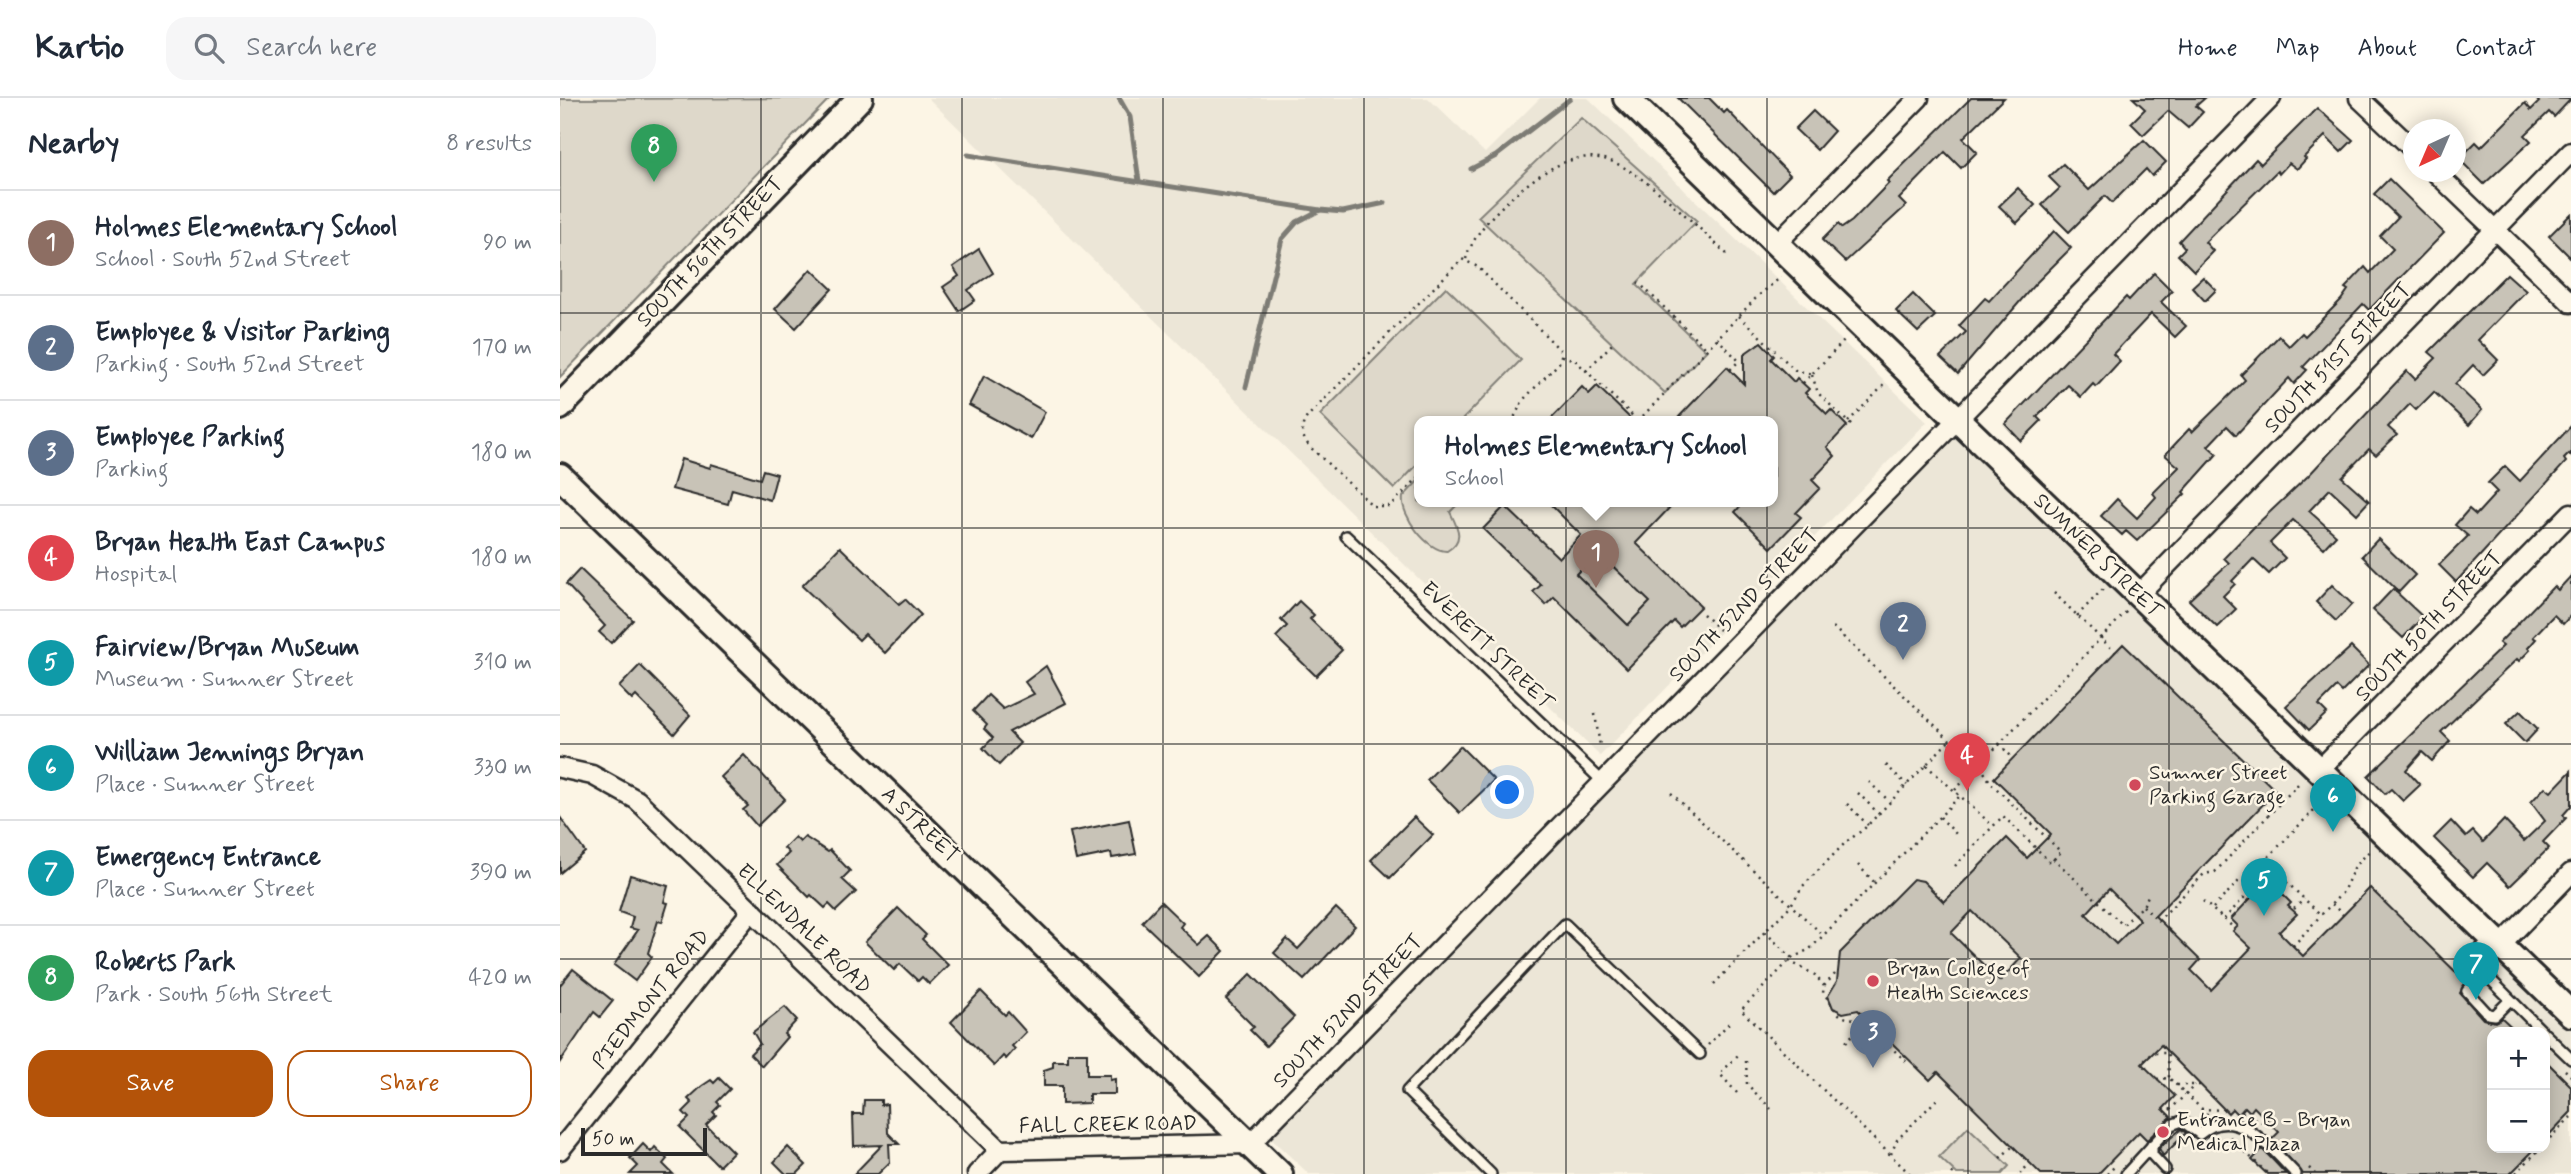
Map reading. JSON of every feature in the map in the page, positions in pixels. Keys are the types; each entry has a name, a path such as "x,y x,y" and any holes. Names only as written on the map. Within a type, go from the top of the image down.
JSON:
{"main road":[{"name":"SOUTH 56TH STREET","path":"560,407 860,98"},
{"name":"SUMNER STREET","path":"1626,98 2117,575 2133,603 2310,772 2496,941 2571,1014"},
{"name":"A STREET","path":"560,476 1280,1174"}],"street":[{"name":"SOUTH 52ND STREET","path":"1250,1144 2271,98"},
{"path":"2359,98 2403,140"},
{"path":"1776,244 1910,101"},
{"name":"SOUTH 51ST STREET","path":"2133,603 2571,152"},
{"path":"2445,182 2571,303"},
{"name":"SOUTH 50TH STREET","path":"2310,772 2571,513"},
{"name":"ELLENDALE ROAD","path":"560,768 592,775 637,800 1000,1150"},
{"path":"2496,941 2571,873"},
{"name":"PIEDMONT ROAD","path":"560,1150 752,910"},
{"name":"FALL CREEK ROAD","path":"977,1174 1000,1150 1250,1144"}],"lane":[{"name":"EVERETT STREET","path":"1346,536 1603,782"},
{"path":"1491,1174 1406,1091 1564,925 1700,1054"},
{"path":"2496,941 2477,954 2477,963 2483,973 2538,1027"},
{"path":"2483,973 2467,993 2488,1014 2495,1015 2510,1000"},
{"path":"2550,1039 2571,1059"},
{"path":"2126,1174 2175,1122 2185,1122 2200,1134 2217,1123 2246,1128 2296,1174"},
{"path":"2152,1145 2152,1155 2165,1169"}],"path":[{"path":"1466,259 1472,242 1484,227 1530,181 1565,162 1592,158 1602,158 1632,173 1677,208 1728,256"},
{"path":"1466,259 1478,267 1557,344 1562,356"},
{"path":"1414,482 1390,506 1373,506 1310,447 1302,437 1302,426 1307,416 1455,263 1466,259"},
{"path":"1644,416 1739,315 1795,262"},
{"path":"1638,282 1707,349"},
{"path":"1739,315 1795,370 1812,374"},
{"path":"1717,338 1740,361 1730,370"},
{"path":"1803,383 1843,342"},
{"path":"1587,371 1613,343"},
{"path":"1562,356 1570,357 1587,371 1634,416"},
{"path":"1515,416 1523,400 1562,356"},
{"path":"1812,374 1818,393 1852,426"},
{"path":"1848,422 1888,382"},
{"path":"2077,616 2117,575"},
{"path":"2054,593 2115,652"},
{"path":"1955,790 2133,603"},
{"path":"1703,614 1719,630"},
{"path":"1833,627 1950,740 1979,764 1991,783 2061,852 2051,863 2003,816 1955,866"},
{"path":"1595,714 1600,746"},
{"path":"1714,984 1791,905 1810,878 1846,842 1868,825 1950,740"},
{"path":"1999,744 2013,758"},
{"path":"1886,765 1907,785"},
{"path":"1926,765 1993,826"},
{"path":"2143,905 2158,921 2204,874 2215,872 2310,772"},
{"path":"1869,782 1890,802"},
{"path":"1671,793 1824,936"},
{"path":"1858,793 1879,814"},
{"path":"1910,1174 1741,1010 1791,959 1807,952 1824,936 1960,796"},
{"path":"1847,804 1868,825"},
{"path":"2246,880 2317,807 2332,805"},
{"path":"1940,817 1958,836"},
{"path":"2293,946 2346,888 2354,868 2374,846"},
{"path":"2054,859 2123,925 2143,905 2148,894"},
{"path":"2264,861 2321,915"},
{"path":"1858,865 1875,883"},
{"path":"2224,919 2259,882 2277,873"},
{"path":"2213,908 2239,881 2259,882"},
{"path":"2294,909 2304,899"},
{"path":"2203,901 2234,928"},
{"path":"2332,904 2343,915"},
{"path":"1765,932 1791,959 1815,975 1824,986"},
{"path":"1835,974 1824,986 1823,993 1833,1010 1840,1017 1859,1018 1909,1064"},
{"path":"1708,1045 1732,1020"},
{"path":"1846,1042 1864,1023"},
{"path":"2146,1068 2145,1060 2153,1053 2168,1053 2169,1078 2268,1174"},
{"path":"1737,1093 1720,1073 1739,1054"},
{"path":"1746,1061 1747,1084 1771,1108"},
{"path":"2157,1079 2169,1078"},
{"path":"2176,1085 2200,1085"},
{"path":"2186,1094 2195,1085"},
{"path":"1891,1154 1897,1140 1940,1096"},
{"path":"2550,1138 2571,1117"},
{"path":"2000,1158 2013,1146"},
{"path":"2516,1173 2535,1153"},
{"path":"2020,1174 2030,1163"},
{"path":"2309,1169 2315,1172"}],"shaded area":[{"path":"830,98 560,377 560,99"},
{"path":"928,98 1428,98 1485,153 1540,98 1588,98 1927,422 1600,756"},
{"path":"1581,118 1697,221 1636,284 1706,351 1665,393 1478,217"},
{"path":"1446,287 1521,360 1466,416 1414,416 1414,468 1394,489 1320,415"},
{"path":"1957,419 2571,1014 2571,1174 1309,1174 1263,1131"},
{"path":"1414,485 1414,507 1455,507 1450,512 1458,533 1453,547 1447,551 1440,550 1424,539 1406,513 1403,497"},
{"path":"1598,552 1650,602 1628,625 1576,574"},
{"path":"1968,1127 2009,1166 2002,1174 1957,1174 1939,1157"}],"building":[{"path":"1678,98 1709,98 1724,113 1727,110 1790,175 1773,192"},
{"path":"1971,98 2004,98 1963,138 1977,152 1961,168 1945,152 1899,199 1906,206 1845,262 1822,240 1838,224 1842,228 1852,221 1889,183 1887,181"},
{"path":"2133,98 2205,98 2196,106 2203,112 2188,128 2168,111 2143,135 2131,123 2145,109"},
{"path":"2535,98 2571,99 2554,117 2549,112 2525,135 2531,141 2484,184 2466,166 2466,152 2476,142 2481,147 2525,103 2531,110 2539,102"},
{"path":"2317,108 2353,140 2341,152 2325,136 2304,157 2306,159 2297,169 2289,163 2279,174 2277,171 2205,242 2213,251 2194,271 2178,255 2185,248 2179,241 2256,159 2261,164"},
{"path":"1813,111 1834,131 1817,150 1795,129"},
{"path":"2144,140 2166,162 2152,176 2146,169 2112,203 2105,196 2069,232 2042,205 2060,188 2049,177 2063,164 2089,190"},
{"path":"2389,179 2444,233 2369,310 2363,304 2303,367 2307,370 2294,384 2289,378 2236,435 2227,426 2208,446 2217,454 2183,492 2185,494 2137,541 2126,531 2122,535 2101,516 2117,499 2137,518 2156,497 2153,493 2179,467 2165,455 2189,429 2192,432 2245,380 2241,375 2279,336 2289,346 2302,333 2305,336 2341,300 2348,290 2345,288 2365,267 2370,273 2393,249 2380,236 2398,217 2374,194"},
{"path":"2018,188 2035,205 2017,223 1999,206"},
{"path":"2571,214 2571,258 2549,236"},
{"path":"2054,231 2071,248 2034,285 1958,374 1940,357 1966,332 1959,326 1985,298 1989,301"},
{"path":"979,249 993,273 968,290 975,300 959,311 943,287 959,276 953,267"},
{"path":"811,269 832,289 796,328 775,309"},
{"path":"2154,273 2172,291 2161,302 2186,326 2175,337 2151,314 2113,354 2120,361 2096,387 2093,384 2081,397 2068,385 2037,417 2041,421 2021,441 2005,424 2126,297 2129,300"},
{"path":"2507,274 2526,291 2478,340 2498,360 2483,375 2473,365 2455,384 2482,410 2469,425 2434,392 2416,410 2410,404 2388,427 2397,435 2376,455 2369,449 2342,477 2369,501 2357,514 2330,489 2309,511 2336,535 2324,548 2293,520 2270,543 2285,558 2269,574 2253,559 2232,581 2235,584 2223,596 2236,609 2217,627 2189,600 2229,563 2224,558 2308,476 2407,371 2415,379 2436,358 2429,352"},
{"path":"2203,277 2216,290 2205,301 2192,287"},
{"path":"1913,294 1935,316 1918,332 1896,311"},
{"path":"1761,342 1774,356 1771,359 1794,382 1797,378 1809,389 1805,393 1827,414 1831,410 1847,426 1827,447 1835,456 1812,480 1820,488 1796,513 1801,517 1771,548 1735,512 1740,507 1778,507 1778,416 1680,416 1727,367 1744,384 1744,354"},
{"path":"984,376 1045,412 1031,439 969,405"},
{"path":"1597,386 1628,416 1554,416 1582,387 1589,394"},
{"path":"2571,426 2571,456 2569,454 2564,459 2566,462 2456,582 2439,565 2468,536 2455,525 2469,509 2476,515 2497,492 2488,483 2505,466 2520,481"},
{"path":"681,459 710,468 711,464 760,479 763,470 777,474 770,500 732,489 728,504 672,489"},
{"path":"1506,507 1559,558 1581,535 1553,507 1670,507 1636,543 1701,606 1680,627 1674,621 1627,669 1554,597 1546,605 1533,592 1541,585 1483,529","holes":["1598,552 1650,602 1628,625 1576,574"]},
{"path":"2378,539 2415,575 2399,592 2362,556"},
{"path":"840,547 899,604 905,599 921,615 885,653 865,634 859,640 802,586"},
{"path":"580,569 633,620 611,643 599,632 605,626 566,584"},
{"path":"2571,576 2571,615 2563,624 2554,615 2533,637 2536,639 2528,648 2530,650 2519,661 2517,659 2441,732 2450,741 2432,761 2422,752 2406,770 2420,785 2403,801 2391,789 2385,794 2368,776 2503,646 2499,643 2554,586 2558,590"},
{"path":"2332,585 2352,604 2336,621 2316,602"},
{"path":"2393,589 2423,617 2403,638 2373,610"},
{"path":"1299,601 1314,615 1310,619 1342,650 1316,676 1276,637 1287,626 1281,620"},
{"path":"2123,644 2276,791 2155,916 2200,960 2191,970 2211,990 2251,948 2233,931 2238,926 2231,919 2264,884 2274,893 2277,889 2291,903 2288,906 2297,914 2279,932 2303,956 2370,888 2466,982 2460,993 2483,1019 2495,1022 2502,1018 2512,1027 2487,1027 2487,1153 2531,1153 2510,1174 2303,1174 2272,1139 2279,1132 2254,1107 2250,1112 2245,1107 2238,1115 2232,1109 2228,1113 2161,1045 2142,1064 2175,1096 2163,1109 2171,1117 2147,1140 2139,1132 2098,1174 2041,1174 1938,1072 1930,1080 1858,1010 1843,1013 1833,1008 1828,996 1837,981 1840,953 1913,879 1923,881 1944,902 2007,838 2027,858 2051,834 1994,778","holes":["2109,889 2140,920 2116,944 2086,914","1972,911 2021,958 2000,981 1951,933"]},
{"path":"2351,647 2369,665 2342,692 2337,687 2319,705 2327,713 2309,730 2286,706"},
{"path":"640,665 690,715 674,734 636,696 632,700 619,687"},
{"path":"1046,666 1066,703 1009,732 1020,743 999,765 983,748 993,738 984,729 987,725 973,711 988,695 1003,709 1034,694 1025,682"},
{"path":"2520,711 2538,729 2525,743 2506,724"},
{"path":"1460,746 1494,780 1460,813 1427,780"},
{"path":"744,755 785,799 757,826 743,810 748,806 721,777"},
{"path":"2571,771 2571,806 2563,815 2566,818 2543,842 2549,848 2510,886 2487,863 2473,877 2434,838 2451,821 2466,837 2473,831 2483,842 2504,820 2524,841 2545,821 2531,802 2545,787 2551,792"},
{"path":"560,817 585,852 560,873"},
{"path":"1414,817 1433,835 1390,878 1371,860"},
{"path":"1129,820 1136,854 1112,858 1111,853 1076,860 1070,832"},
{"path":"795,837 800,842 805,837 828,852 830,850 850,871 842,879 856,892 836,911 829,904 825,908 811,895 809,897 777,865 789,853 784,848"},
{"path":"630,875 668,886 664,902 668,903 662,922 658,921 648,953 652,957 635,981 614,965 638,930 630,928 633,917 619,912"},
{"path":"1161,902 1183,923 1180,927 1199,945 1209,936 1224,951 1199,977 1142,922"},
{"path":"898,908 926,935 922,939 948,965 929,984 922,977 918,981 900,964 894,970 865,942"},
{"path":"1336,908 1355,926 1304,980 1274,953 1287,939 1298,949"},
{"path":"573,969 613,1001 600,1017 594,1012 560,1062 560,985"},
{"path":"1251,974 1294,1017 1266,1046 1250,1030 1254,1027 1226,999"},
{"path":"981,991 1005,1015 1008,1012 1026,1032 1012,1046 1015,1049 1006,1059 1003,1056 994,1066 951,1022"},
{"path":"785,1007 797,1020 784,1034 787,1037 762,1066 750,1054 760,1044 753,1032"},
{"path":"1068,1053 1087,1053 1087,1075 1110,1075 1110,1080 1115,1079 1115,1094 1089,1094 1089,1103 1062,1104 1062,1086 1044,1086 1044,1070 1053,1067 1053,1061 1068,1061"},
{"path":"2550,1065 2571,1086 2571,1112 2550,1134"},
{"path":"719,1078 730,1089 717,1102 720,1105 713,1112 716,1115 706,1125 733,1152 719,1166 680,1127 689,1118 683,1112 692,1103 688,1099 702,1086 711,1080 714,1083"},
{"path":"864,1100 881,1100 881,1105 887,1104 888,1133 899,1144 889,1144 890,1162 878,1174 854,1174 882,1145 854,1146 853,1114 863,1114"},
{"path":"2181,1129 2186,1133 2163,1156 2159,1148"},
{"path":"643,1144 651,1152 655,1147 667,1159 663,1164 673,1174 630,1174 638,1166 630,1158"},
{"path":"788,1147 806,1165 797,1174 786,1174 774,1162"},
{"path":"2262,1149 2286,1174 2267,1174 2252,1160"}],"waterway":[{"path":"1119,98 1130,117 1139,181"},
{"path":"1471,169 1496,156 1570,99"},
{"path":"968,155 1320,210 1343,212 1385,203"},
{"path":"1246,387 1282,239 1297,222 1320,210"}],"place":[{"name":"Roberts Park","path":"654,182"},
{"name":"Holmes Elementary School","path":"1596,588"},
{"name":"Employee & Visitor Parking","path":"1903,660"},
{"name":"Sumner Street Parking Garage","path":"2135,785"},
{"name":"Bryan Health East Campus","path":"1967,791"},
{"name":"William Jennings Bryan","path":"2333,832"},
{"name":"Fairview/Bryan Museum","path":"2264,916"},
{"name":"Bryan College of Health Sciences","path":"1873,981"},
{"name":"Emergency Entrance","path":"2476,1000"},
{"name":"Employee Parking","path":"1873,1068"},
{"name":"Entrance B - Bryan Medical Plaza","path":"2163,1132"}]}
